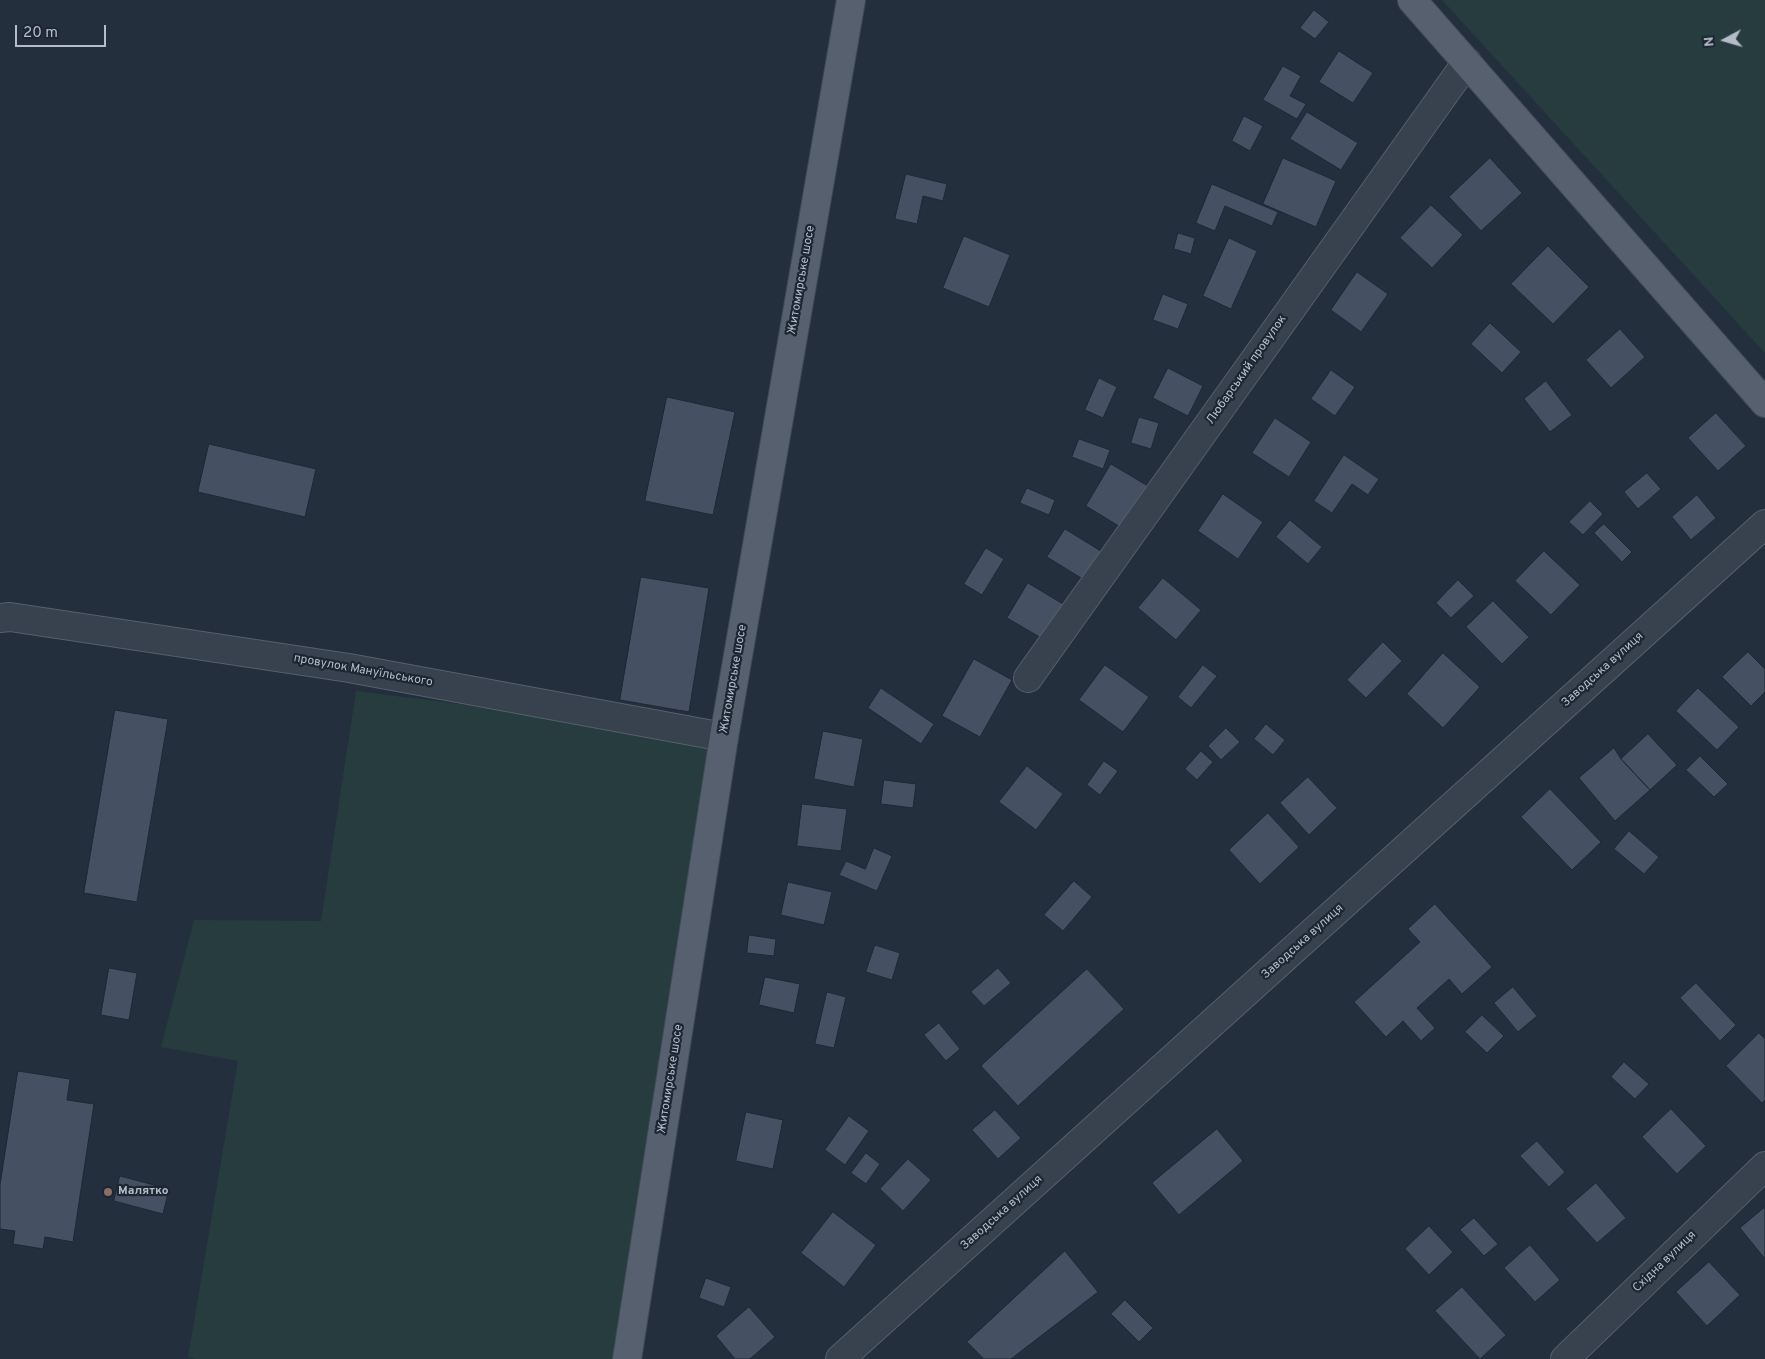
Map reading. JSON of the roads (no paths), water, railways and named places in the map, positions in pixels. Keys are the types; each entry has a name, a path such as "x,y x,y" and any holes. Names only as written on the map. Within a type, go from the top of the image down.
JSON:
{"main road":[{"name":"Житомирське шосе","path":"627,1359 724,737 850,0"},
{"path":"1412,0 1765,403"}],"street":[{"name":"Любарський провулок","path":"1028,678 1467,62"},
{"name":"Заводська вулиця","path":"840,1359 1765,524"},
{"name":"провулок Мануїльського","path":"0,618 20,619 349,668 724,737"},
{"name":"Східна вулиця","path":"1565,1359 1765,1166"}],"place":[{"name":"Малятко","path":"108,1192"}]}
